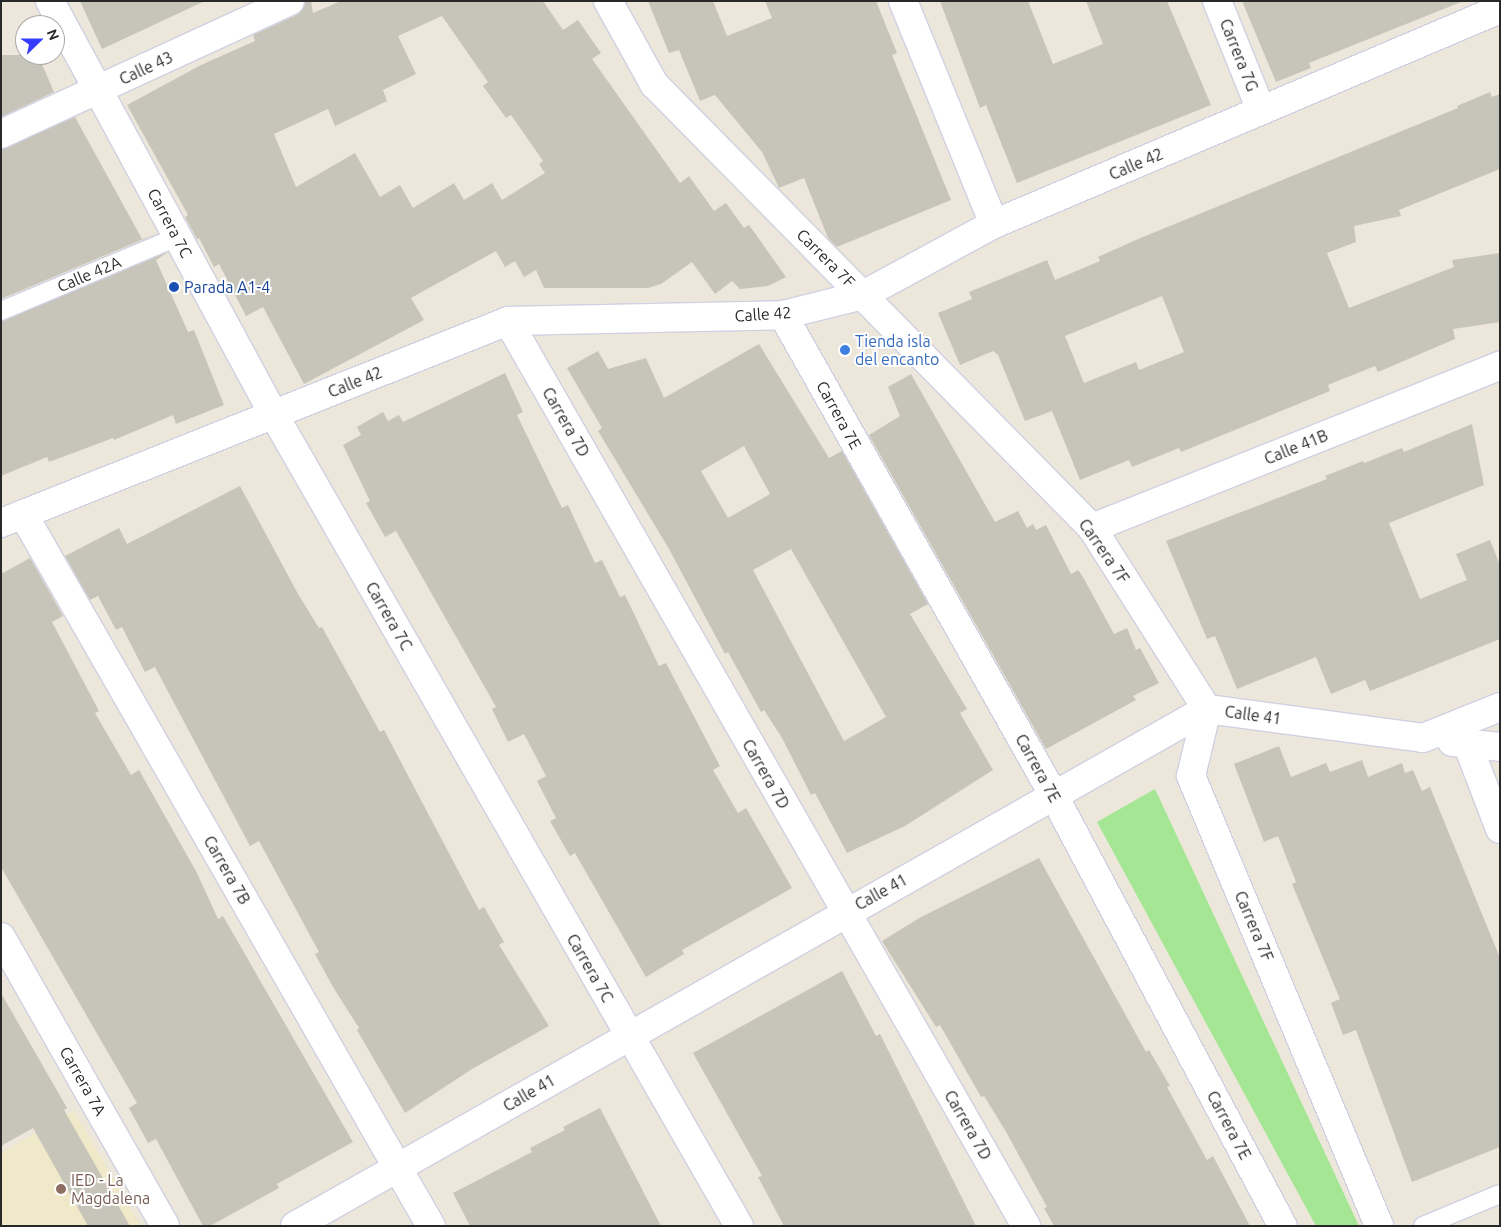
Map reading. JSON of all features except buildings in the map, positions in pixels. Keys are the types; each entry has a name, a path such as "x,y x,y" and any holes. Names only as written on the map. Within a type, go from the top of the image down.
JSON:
{"street":[{"name":"Carrera 7C","path":"50,1 274,415 739,1226"},
{"name":"Calle 43","path":"1,134 290,1"},
{"name":"Carrera 7F","path":"608,1 654,84 1092,528 1207,709 1191,776 1379,1226"},
{"path":"903,1 994,224"},
{"name":"Carrera 7G","path":"1217,1 1261,110"},
{"name":"Calle 42","path":"12,518 508,321 783,315 863,295 994,224 1500,9"},
{"name":"Carrera 7E","path":"783,315 1054,796 1283,1226"},
{"name":"Carrera 7D","path":"508,321 1026,1226"},
{"name":"Calle 41B","path":"1092,528 1500,366"},
{"name":"Carrera 7B","path":"12,518 431,1226"},
{"path":"1423,738 1500,706"},
{"name":"Calle 41","path":"295,1226 845,912 1207,709 1500,747"},
{"path":"1467,743 1500,830"},
{"name":"Carrera 7A","path":"1,937 165,1226"}],"lane":[{"name":"Calle 42A","path":"1,310 177,237"},
{"path":"1423,1226 1500,1194"}],"shaded area":[{"name":"IED - La Magdalena","path":"74,1111 141,1226 1,1226 1,1153"}],"green space":[{"path":"1155,789 1359,1226 1316,1226 1097,822"}],"place":[{"name":"Parada A1-4","path":"174,287"},
{"name":"Tienda isla del encanto","path":"845,350"},
{"name":"IED - La Magdalena","path":"61,1189"}]}
